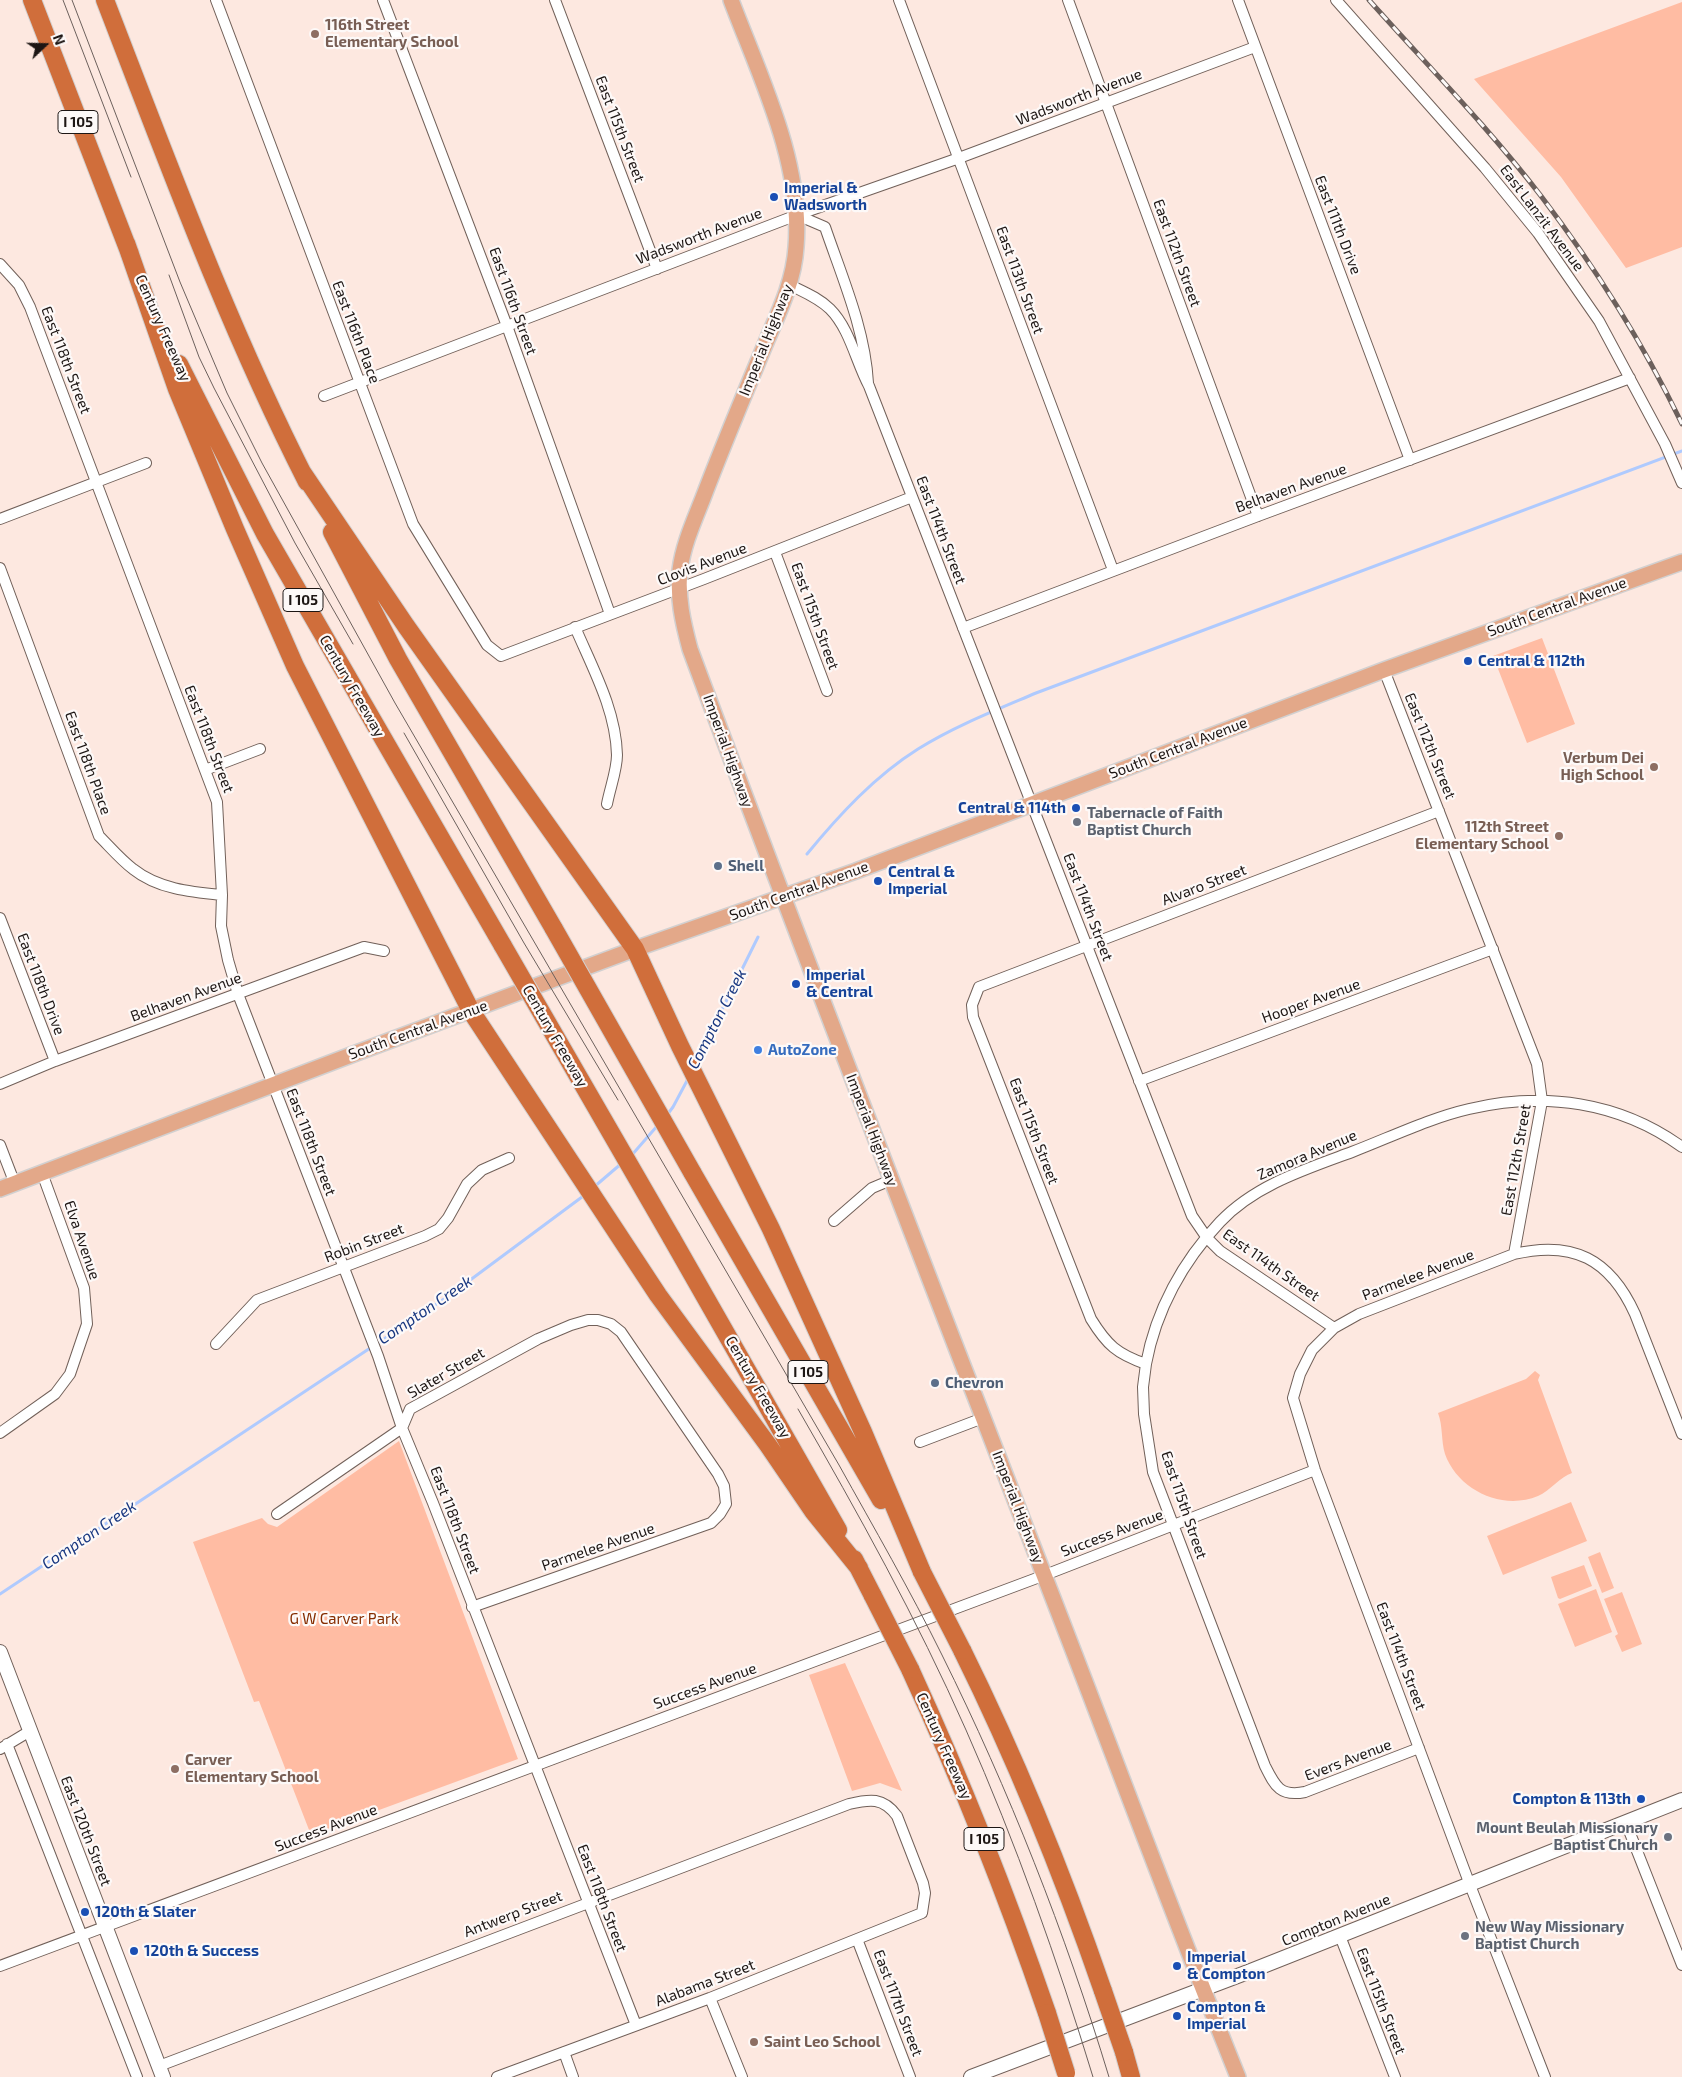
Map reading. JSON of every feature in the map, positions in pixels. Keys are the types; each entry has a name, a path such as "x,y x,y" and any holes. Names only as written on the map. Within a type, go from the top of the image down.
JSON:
{"highway":[{"name":"Century Freeway","path":"32,0 126,243 160,324 197,402 261,526 791,1445 873,1596 910,1669 976,1818 1011,1910 1067,2075"},
{"name":"I 105","path":"105,0 221,296 258,381 302,472 398,659 922,1572 962,1650 1039,1820 1104,1991 1132,2077"},
{"path":"126,243 177,389 235,529 295,666 470,1011 658,1295 763,1438 812,1511 858,1568"},
{"path":"302,472 406,626 635,949 680,1046 771,1229 859,1423 922,1572"}],"main road":[{"name":"Imperial Highway","path":"731,0 781,135 793,180 796,248 790,285 711,476 689,535 680,571 684,625 690,649 783,897 1238,2077"},
{"name":"South Central Avenue","path":"0,1189 635,949 887,859 1384,670 1682,562"},
{"name":"East 120th Street","path":"0,1652 161,2071"},
{"name":"Compton Avenue","path":"971,2077 1203,1990 1682,1800"}],"street":[{"name":"East 116th Place","path":"216,0 413,524 487,646 501,656"},
{"name":"East 116th Street","path":"383,0 507,326 610,614"},
{"name":"East 115th Street","path":"555,0 657,269"},
{"name":"East 113th Street","path":"899,0 1113,570"},
{"name":"East 112th Street","path":"1068,0 1258,516"},
{"name":"East 111th Drive","path":"1238,0 1410,460"},
{"name":"East Lanzit Avenue","path":"1336,0 1485,168 1538,233 1600,321 1665,444 1682,483"},
{"name":"Wadsworth Avenue","path":"324,396 796,215 959,158 1255,47"},
{"name":"East 114th Street","path":"796,215 825,227 860,330 867,362 868,386"},
{"name":"East 118th Street","path":"0,264 19,285 30,307 217,802 222,895 221,926 238,994 378,1356 402,1428 636,2025"},
{"name":"East 114th Street","path":"790,285 811,295 830,310 844,328 912,497 1192,1216 1207,1238 1220,1251 1334,1328 1312,1350 1300,1374 1293,1398 1314,1470 1545,2077"},
{"name":"Belhaven Avenue","path":"963,628 1113,570 1630,378"},
{"path":"0,519 146,463"},
{"name":"Clovis Avenue","path":"501,656 680,589 912,497"},
{"name":"East 115th Street","path":"775,552 828,691"},
{"name":"East 118th Place","path":"0,568 99,836 132,869 150,879 169,887 222,895"},
{"path":"576,627 615,728 617,757 607,804"},
{"name":"East 112th Street","path":"1384,670 1537,1064 1542,1101 1514,1254"},
{"path":"204,770 260,749"},
{"name":"Alvaro Street","path":"979,987 1440,811"},
{"name":"East 118th Drive","path":"0,918 55,1062"},
{"name":"Belhaven Avenue","path":"0,1084 364,947 384,951"},
{"name":"Hooper Avenue","path":"1140,1081 1493,949"},
{"name":"East 115th Street","path":"979,987 972,1004 973,1016 1092,1319 1102,1337 1112,1348 1128,1358 1146,1364 1144,1387 1147,1444 1153,1472 1265,1766 1278,1789 1286,1793"},
{"name":"Zamora Avenue","path":"1146,1364 1150,1340 1159,1314 1170,1292 1207,1238 1221,1221 1258,1192 1294,1174 1469,1109 1496,1104 1542,1101 1596,1106 1633,1119 1682,1147"},
{"path":"0,1145 15,1184"},
{"name":"Robin Street","path":"216,1344 257,1300 439,1229 448,1218 468,1184 482,1170 510,1158"},
{"name":"Elva Avenue","path":"0,1433 55,1394 70,1374 87,1324 84,1288 42,1173"},
{"path":"834,1221 872,1188 891,1180"},
{"path":"1514,1254 1549,1248 1564,1250 1584,1256 1612,1276 1626,1294 1635,1314 1682,1434"},
{"name":"Parmelee Avenue","path":"1334,1328 1359,1314 1514,1254"},
{"name":"Slater Street","path":"277,1514 402,1428 410,1410 538,1339 588,1320 598,1320 611,1324 621,1332 718,1474 724,1486 726,1504"},
{"path":"920,1442 983,1418"},
{"name":"Success Avenue","path":"0,1966 1174,1526 1314,1470"},
{"name":"Parmelee Avenue","path":"472,1607 711,1523 726,1504"},
{"path":"30,1731 3,1747 83,1935 137,2077"},
{"name":"Evers Avenue","path":"1286,1793 1305,1792 1419,1748"},
{"name":"Antwerp Street","path":"161,2071 587,1902 848,1804 868,1800 880,1802 892,1809 897,1816 925,1893 922,1913"},
{"path":"1626,1822 1682,1965"},
{"name":"Alabama Street","path":"497,2077 710,1998 922,1913"},
{"name":"East 115th Street","path":"1340,1936 1395,2077"},
{"name":"East 117th Street","path":"857,1940 910,2077"},
{"path":"710,1998 742,2077"},
{"path":"564,2052 573,2077"}],"green space":[{"path":"1682,2 1682,247 1626,268 1561,177 1474,79"},
{"path":"1542,638 1575,724 1527,743 1493,656"},
{"path":"1535,1371 1540,1375 1538,1380 1572,1473 1538,1496 1510,1501 1496,1499 1471,1487 1451,1467 1445,1454 1438,1413 1526,1379"},
{"name":"G W Carver Park","path":"399,1441 518,1759 311,1835 259,1701 254,1702 193,1542 262,1518 268,1524 277,1527"},
{"path":"1571,1502 1587,1541 1503,1575 1487,1536"},
{"path":"1600,1552 1614,1588 1602,1593 1588,1557"},
{"path":"1584,1565 1592,1586 1560,1599 1558,1598 1551,1577"},
{"path":"1596,1589 1612,1632 1575,1647 1558,1604"},
{"path":"1622,1592 1642,1644 1622,1652 1615,1636 1618,1634 1604,1599"},
{"path":"845,1663 902,1791 880,1783 852,1791 809,1675"}],"waterway":[{"path":"807,854 858,797 887,771 918,749 976,719 1036,693 1682,451"},
{"name":"Compton Creek","path":"696,1062 758,937"},
{"name":"Compton Creek","path":"667,1115 689,1077"},
{"name":"Compton Creek","path":"631,1156 658,1125"},
{"name":"Compton Creek","path":"594,1187 622,1163"},
{"name":"Compton Creek","path":"0,1594 450,1295 586,1194"}],"tram line":[{"path":"63,0 131,177"},
{"path":"72,0 180,282 227,393 262,463 395,703 839,1465 905,1583 942,1655 967,1706 1034,1862 1074,1969 1109,2077"},
{"path":"169,275 199,357 214,388 295,543 353,644"},
{"path":"404,733 524,943 618,1100"},
{"path":"798,1409 886,1567 928,1648 966,1730 1002,1815 1035,1902 1093,2077"}],"railway":[{"path":"1369,0 1500,145 1561,223 1617,306 1651,364 1682,424"}],"place":[{"name":"116th Street Elementary School","path":"315,34"},
{"name":"Imperial & Wadsworth","path":"774,197"},
{"name":"Central & 112th","path":"1468,661"},
{"name":"Verbum Dei High School","path":"1654,767"},
{"name":"Central & 114th","path":"1076,808"},
{"name":"Tabernacle of Faith Baptist Church","path":"1077,822"},
{"name":"112th Street Elementary School","path":"1559,836"},
{"name":"Shell","path":"718,866"},
{"name":"Central & Imperial","path":"878,881"},
{"name":"Imperial & Central","path":"796,984"},
{"name":"AutoZone","path":"758,1050"},
{"name":"Chevron","path":"935,1383"},
{"name":"Carver Elementary School","path":"175,1769"},
{"name":"Compton & 113th","path":"1641,1799"},
{"name":"Mount Beulah Missionary Baptist Church","path":"1668,1837"},
{"name":"120th & Slater","path":"85,1912"},
{"name":"New Way Missionary Baptist Church","path":"1465,1936"},
{"name":"120th & Success","path":"134,1951"},
{"name":"Imperial & Compton","path":"1177,1966"},
{"name":"Compton & Imperial","path":"1177,2016"},
{"name":"Saint Leo School","path":"754,2042"}]}
